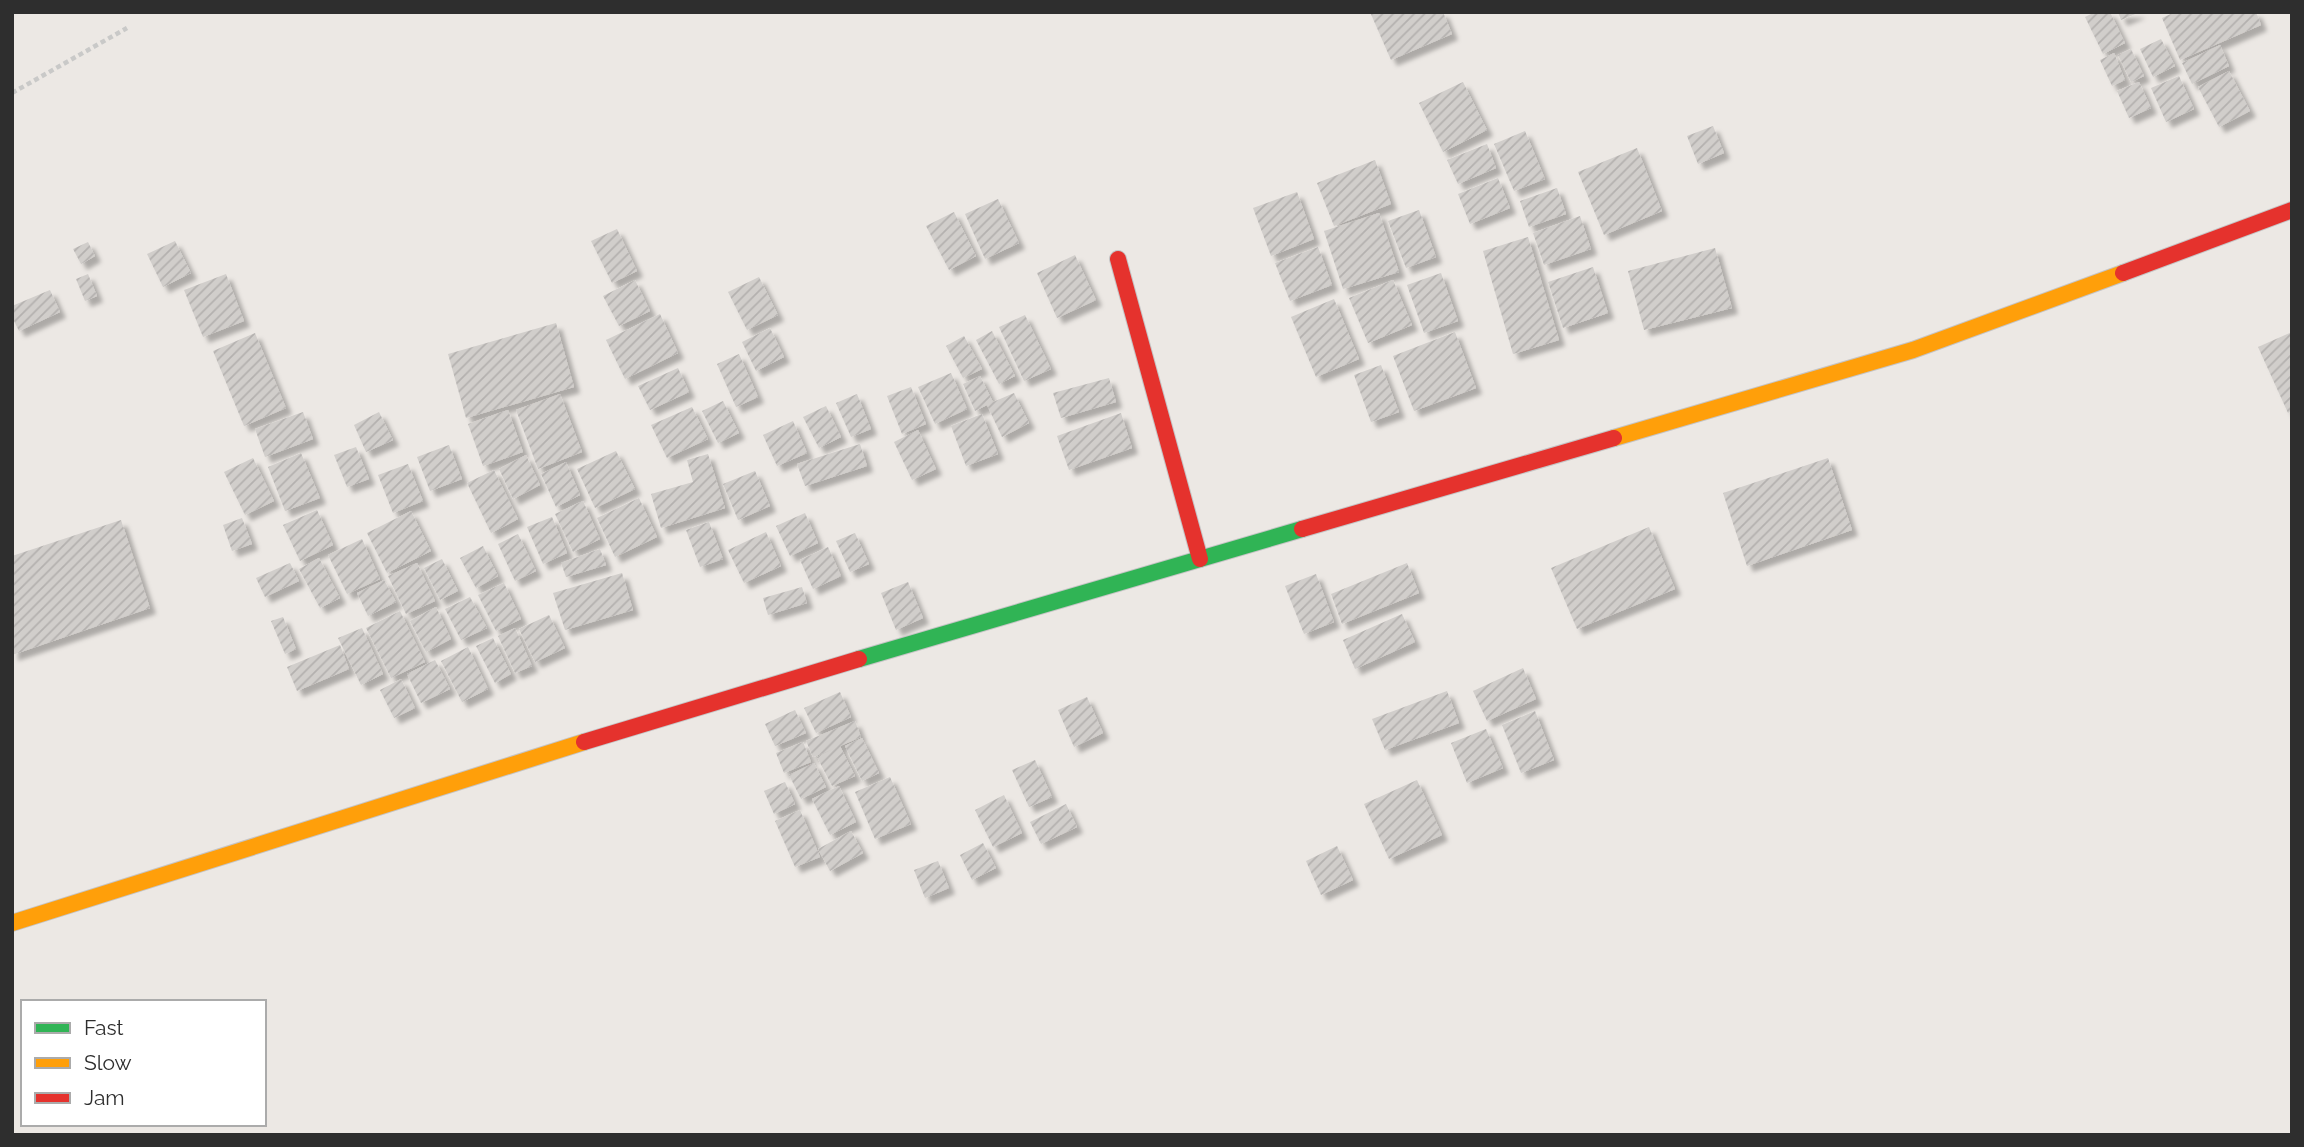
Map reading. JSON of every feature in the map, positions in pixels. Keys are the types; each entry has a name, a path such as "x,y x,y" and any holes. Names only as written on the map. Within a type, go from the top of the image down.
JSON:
{"street":[{"path":"12,923 682,711 1913,350 2292,210"},
{"path":"1118,259 1200,559"}],"path":[{"path":"12,93 127,28"}],"building":[{"path":"1370,12 1443,12 1452,34 1391,60"},
{"path":"2095,12 2110,12 2125,43 2103,54 2085,17"},
{"path":"2118,12 2140,12 2121,20"},
{"path":"2175,12 2256,12 2261,25 2180,60 2162,18"},
{"path":"2161,39 2175,66 2153,77 2140,49"},
{"path":"2220,45 2229,66 2192,84 2182,63"},
{"path":"2131,49 2144,76 2131,82 2118,55"},
{"path":"2114,53 2125,80 2112,86 2100,60"},
{"path":"2229,71 2250,111 2219,127 2198,87"},
{"path":"2179,76 2194,109 2166,122 2151,88"},
{"path":"1463,82 1487,130 1443,152 1419,103"},
{"path":"2139,82 2151,108 2129,118 2117,91"},
{"path":"1713,126 1724,153 1698,164 1687,136"},
{"path":"1525,131 1545,179 1514,191 1494,144"},
{"path":"1487,144 1496,168 1458,184 1447,160"},
{"path":"1637,148 1662,211 1604,235 1578,172"},
{"path":"1375,160 1391,204 1334,226 1317,183"},
{"path":"1498,178 1510,208 1470,224 1458,194"},
{"path":"1557,188 1566,214 1529,227 1520,201"},
{"path":"1297,192 1314,239 1271,256 1253,208"},
{"path":"998,199 1019,243 985,259 965,214"},
{"path":"1419,210 1436,257 1406,268 1388,221"},
{"path":"954,212 976,256 949,270 926,226"},
{"path":"1379,213 1399,272 1343,289 1324,231"},
{"path":"1580,216 1591,249 1544,265 1533,233"},
{"path":"617,229 637,271 612,283 591,241"},
{"path":"1528,237 1559,340 1513,354 1483,251"},
{"path":"175,241 191,273 163,287 147,254"},
{"path":"88,242 95,256 81,264 73,249"},
{"path":"1318,247 1332,285 1290,301 1275,263"},
{"path":"1715,248 1732,308 1644,330 1628,271"},
{"path":"1075,255 1096,300 1057,318 1037,273"},
{"path":"1593,267 1608,313 1563,328 1548,282"},
{"path":"1441,273 1458,321 1424,333 1407,285"},
{"path":"88,274 97,296 85,301 76,279"},
{"path":"226,274 244,321 203,337 184,290"},
{"path":"759,277 778,315 747,330 728,292"},
{"path":"635,280 650,311 619,326 603,296"},
{"path":"1393,280 1412,325 1368,343 1349,298"},
{"path":"50,290 60,312 19,331 12,317 12,306"},
{"path":"1334,299 1359,359 1316,377 1291,317"},
{"path":"660,314 678,353 625,379 606,340"},
{"path":"1025,315 1051,369 1024,381 999,327"},
{"path":"556,323 574,387 466,418 448,354"},
{"path":"770,328 784,357 756,371 742,342"},
{"path":"992,331 1015,376 999,384 976,340"},
{"path":"1455,332 1476,388 1414,411 1393,356"},
{"path":"2292,332 2292,411 2288,413 2258,347"},
{"path":"255,333 286,408 244,426 213,351"},
{"path":"964,336 982,369 963,378 946,346"},
{"path":"739,354 758,397 736,407 717,364"},
{"path":"1381,365 1399,412 1371,422 1354,375"},
{"path":"678,368 689,392 650,410 638,386"},
{"path":"951,373 967,409 935,424 918,387"},
{"path":"980,376 993,402 1014,393 1029,423 1002,437 987,405 975,411 963,384"},
{"path":"1109,378 1116,402 1061,418 1053,393"},
{"path":"911,387 926,424 902,434 887,396"},
{"path":"560,394 582,452 538,469 516,410"},
{"path":"857,394 871,429 851,437 836,403"},
{"path":"723,401 739,433 718,443 702,411"},
{"path":"826,406 841,437 819,448 803,417"},
{"path":"692,407 708,439 667,458 651,425"},
{"path":"508,410 523,452 483,466 468,424"},
{"path":"303,412 313,439 265,457 255,429"},
{"path":"379,412 393,440 366,452 354,425"},
{"path":"1121,413 1132,448 1069,470 1057,436"},
{"path":"982,414 998,454 966,466 951,426"},
{"path":"793,421 807,453 777,466 763,435"},
{"path":"918,430 936,469 912,480 894,442"},
{"path":"860,444 867,466 805,486 797,464"},
{"path":"449,445 462,479 430,491 417,457"},
{"path":"356,447 369,479 347,487 334,455"},
{"path":"616,451 635,489 595,508 577,469"},
{"path":"301,453 320,498 285,511 268,467"},
{"path":"708,454 725,508 661,528 651,494 693,482 687,460"},
{"path":"526,455 540,485 513,499 499,469"},
{"path":"253,458 274,501 245,515 224,472"},
{"path":"1828,458 1852,530 1747,566 1723,493"},
{"path":"566,462 580,495 556,507 541,474"},
{"path":"408,464 423,501 393,513 378,475"},
{"path":"494,470 518,519 491,533 467,483"},
{"path":"755,471 770,506 738,520 723,484"},
{"path":"639,498 657,537 615,557 597,518"},
{"path":"583,501 600,539 573,552 555,514"},
{"path":"317,510 333,545 300,561 283,525"},
{"path":"411,511 431,551 387,573 367,533"},
{"path":"805,513 818,543 790,556 776,526"},
{"path":"552,517 567,553 543,564 527,527"},
{"path":"242,518 252,544 232,551 223,525"},
{"path":"121,520 150,608 12,655 12,556"},
{"path":"709,522 723,559 700,567 686,530"},
{"path":"1649,527 1675,589 1577,629 1551,568"},
{"path":"766,532 781,566 744,583 728,550"},
{"path":"855,533 869,564 850,572 836,541"},
{"path":"518,534 536,571 515,581 498,544"},
{"path":"362,539 380,579 347,594 328,555"},
{"path":"483,546 498,576 476,588 460,558"},
{"path":"828,547 841,576 813,589 800,560"},
{"path":"600,549 606,565 566,577 561,563"},
{"path":"319,558 340,598 320,608 299,569"},
{"path":"442,559 458,591 440,600 424,568"},
{"path":"290,563 299,581 265,597 256,578"},
{"path":"417,563 435,601 406,614 388,576"},
{"path":"1407,563 1419,593 1342,624 1331,594"},
{"path":"622,573 633,610 565,630 553,593"},
{"path":"1316,574 1334,622 1304,634 1285,586"},
{"path":"384,580 396,602 368,616 357,593"},
{"path":"908,582 923,618 896,630 881,593"},
{"path":"504,583 521,619 496,631 478,595"},
{"path":"802,587 807,603 768,615 763,598"},
{"path":"470,597 487,628 461,640 445,609"},
{"path":"436,607 451,639 426,652 410,621"},
{"path":"400,611 425,662 391,678 366,628"},
{"path":"1402,614 1415,642 1355,669 1343,640"},
{"path":"549,615 565,648 535,662 519,629"},
{"path":"283,617 296,649 285,654 271,621"},
{"path":"362,628 383,674 361,685 338,638"},
{"path":"515,628 532,666 515,673 498,636"},
{"path":"493,638 511,674 495,683 476,646"},
{"path":"340,645 349,669 297,691 287,667"},
{"path":"468,647 488,689 462,702 441,661"},
{"path":"435,660 450,689 421,703 407,674"},
{"path":"1523,668 1536,699 1487,721 1473,691"},
{"path":"401,679 415,708 394,718 380,690"},
{"path":"1447,691 1459,723 1385,750 1372,719"},
{"path":"840,692 851,717 816,733 804,708"},
{"path":"1087,697 1103,733 1074,747 1058,710"},
{"path":"795,710 806,733 775,746 765,724"},
{"path":"1535,711 1554,760 1521,773 1502,725"},
{"path":"855,721 861,737 840,746 855,776 832,786 817,757 833,749 813,757 806,741"},
{"path":"1486,729 1503,768 1467,783 1451,743"},
{"path":"862,738 879,773 862,781 845,746"},
{"path":"803,742 811,762 784,773 776,753"},
{"path":"1035,760 1052,797 1029,807 1012,770"},
{"path":"814,763 826,787 801,799 789,775"},
{"path":"890,777 911,824 875,839 855,792"},
{"path":"1417,780 1442,835 1389,859 1364,804"},
{"path":"785,782 795,804 774,814 764,791"},
{"path":"839,786 856,822 830,835 812,799"},
{"path":"1004,795 1022,833 993,847 975,810"},
{"path":"1066,804 1077,827 1041,844 1030,822"},
{"path":"800,810 820,857 795,867 775,821"},
{"path":"851,831 863,853 830,871 818,849"},
{"path":"983,843 996,868 972,880 960,855"},
{"path":"1337,846 1353,880 1321,895 1306,861"},
{"path":"938,861 949,888 925,898 914,870"}],"traffic: fast":[{"path":"859,659 1302,529"}],"traffic: slow":[{"path":"1614,438 1913,350 2123,273"},
{"path":"12,923 584,742"}],"traffic: jam":[{"path":"2123,273 2292,210"},
{"path":"1118,259 1200,559"},
{"path":"1302,529 1614,438"},
{"path":"584,742 859,659"}]}
